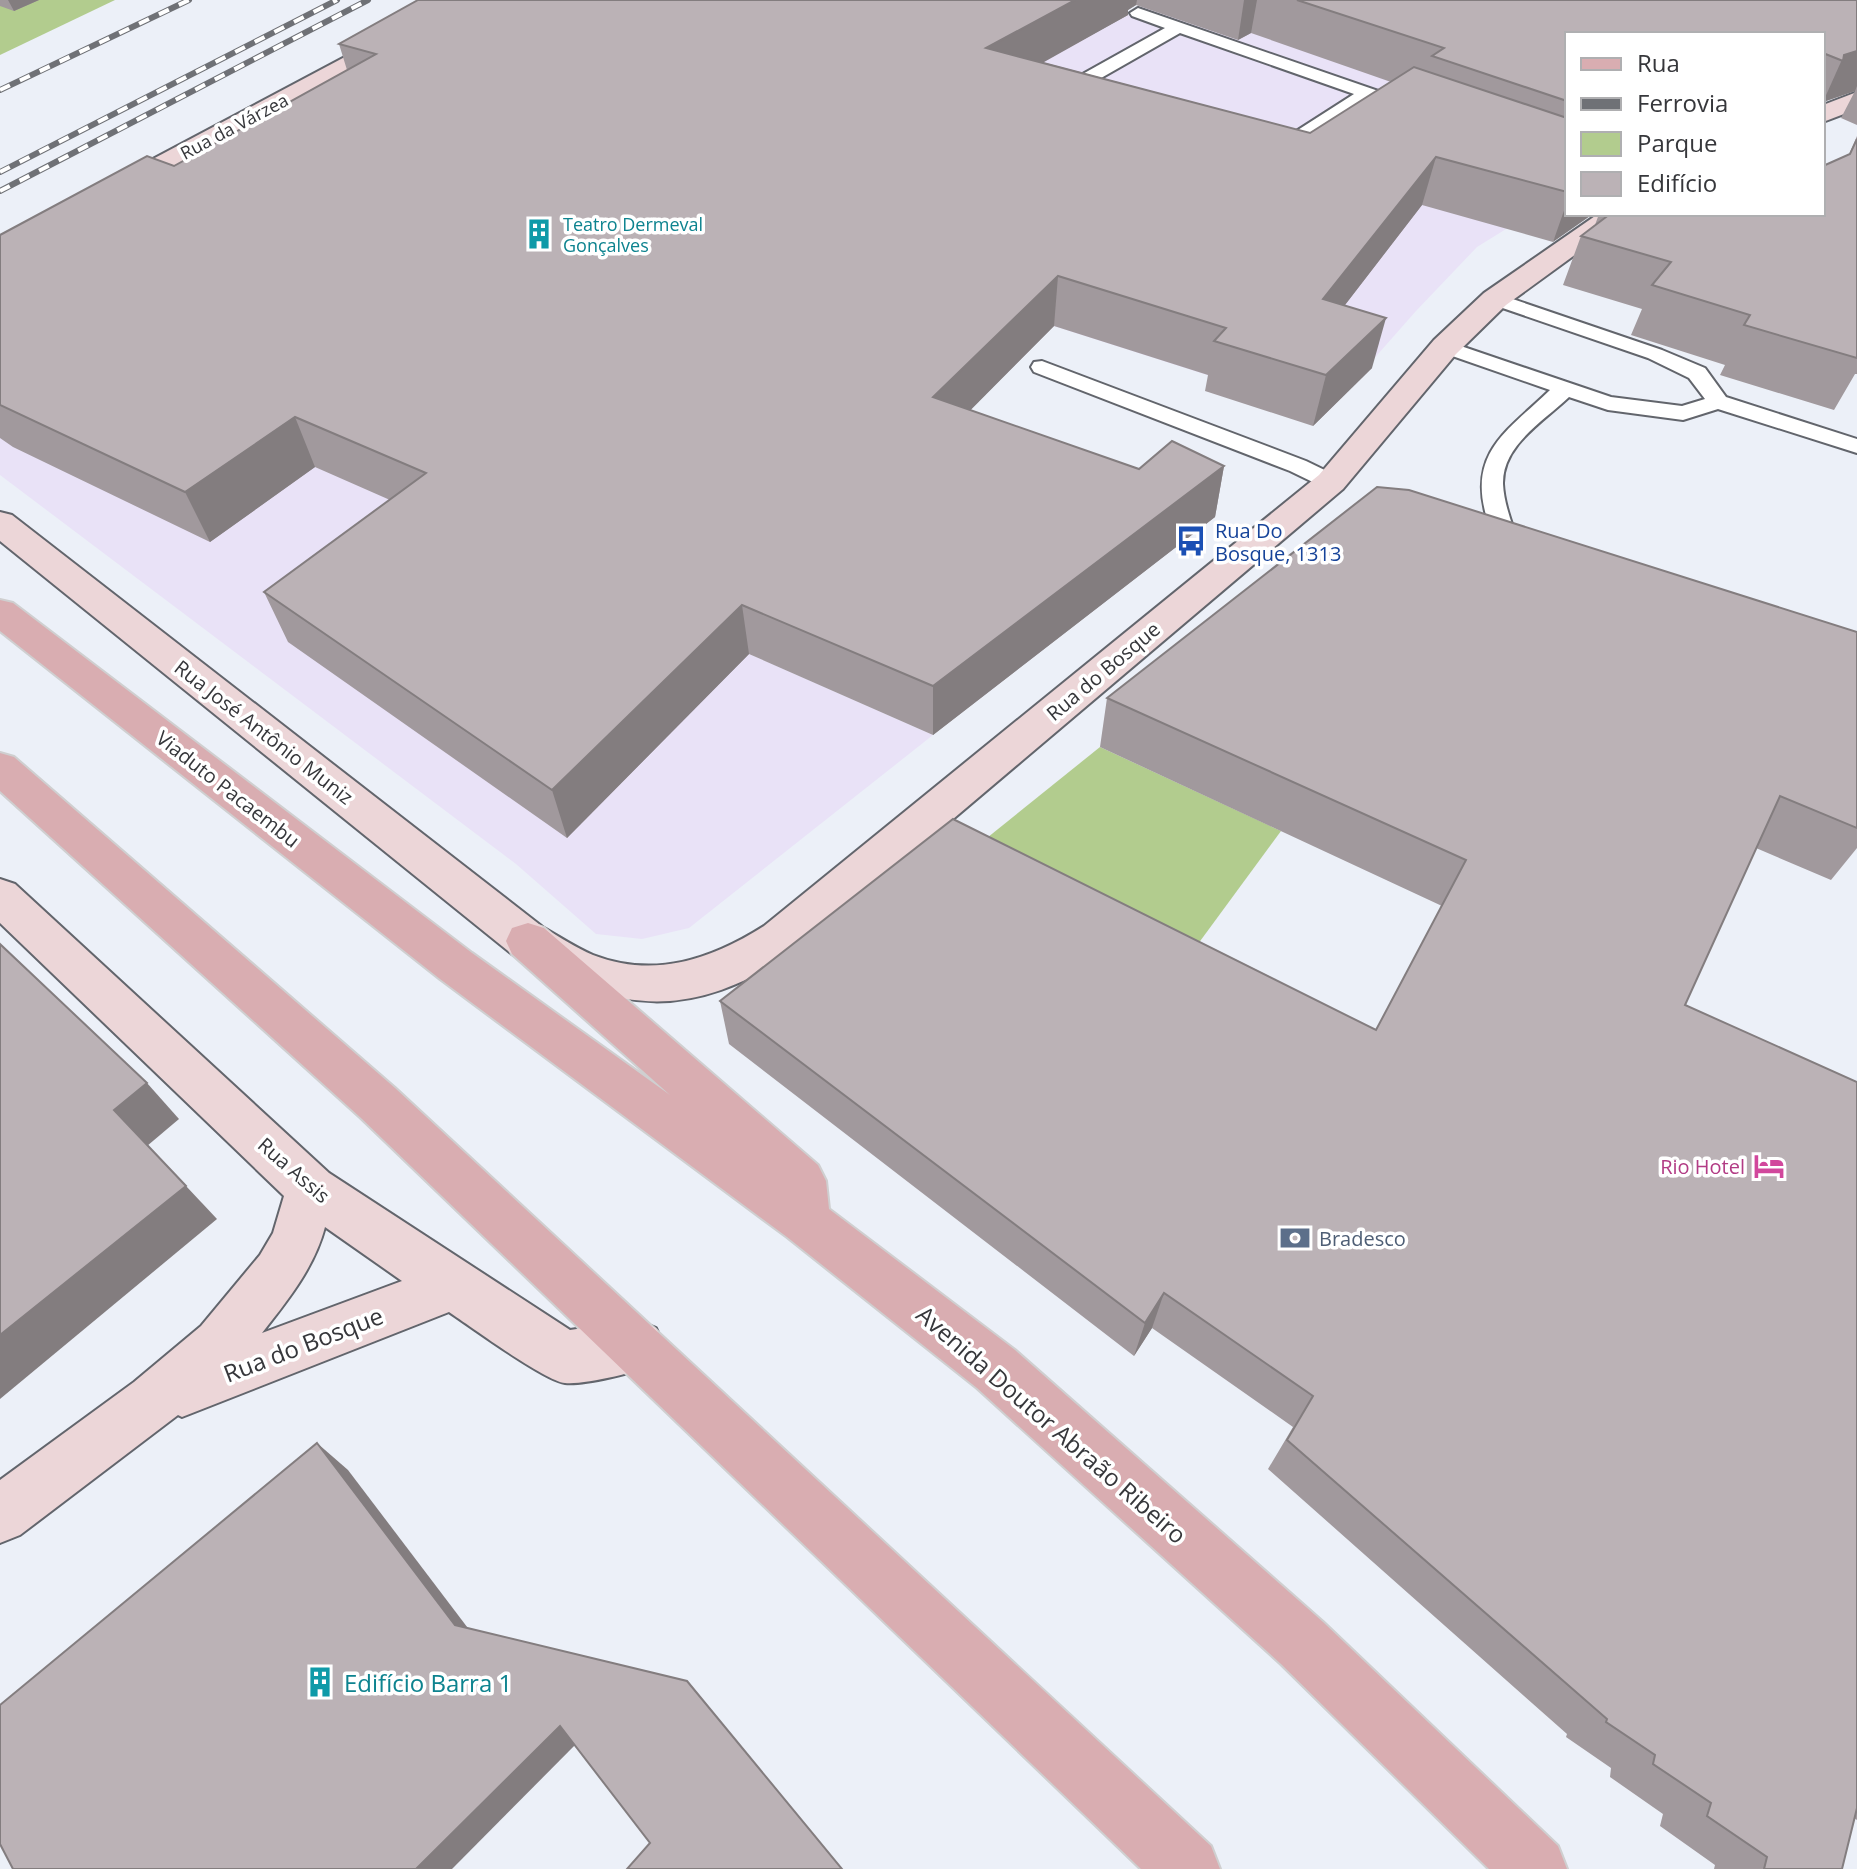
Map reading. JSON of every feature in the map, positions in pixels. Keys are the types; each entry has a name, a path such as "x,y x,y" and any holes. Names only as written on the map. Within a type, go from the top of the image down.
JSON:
{"main road":[{"name":"Viaduto Pacaembu","path":"0,612 456,966"},
{"path":"0,768 332,1062 637,1346 1188,1869"},
{"path":"528,941 801,1181 805,1221"},
{"name":"Avenida Doutor Abraão Ribeiro","path":"456,966 805,1221 996,1369 1302,1643 1535,1869"}],"street":[{"name":"Rua da Várzea","path":"93,202 469,0"},
{"path":"1825,113 1857,100"},
{"name":"Rua do Bosque","path":"528,941 585,971 625,983 671,984 710,977 743,964 780,939 1345,487 1445,347 1495,299 1614,216"},
{"name":"Rua José Antônio Muniz","path":"0,523 528,941"},
{"path":"1467,531 1522,549"},
{"name":"Rua Assis","path":"0,896 311,1189 453,1286 565,1357 637,1346"},
{"name":"Rua do Bosque","path":"0,1515 153,1401 220,1344 278,1272 296,1242 311,1189"},
{"name":"Rua do Bosque","path":"153,1401 453,1286"}],"lane":[{"path":"1138,13 1424,113"},
{"path":"1087,102 1053,92 1179,27"},
{"path":"1255,150 1282,148 1367,93"},
{"path":"1495,299 1655,354 1697,373 1718,402"},
{"path":"1445,347 1608,403 1683,413 1718,402 1857,446"},
{"path":"1042,367 1345,487"},
{"path":"1522,549 1491,480 1502,451 1520,427 1544,411 1564,389"}],"shaded area":[{"path":"1155,0 1544,0 1519,221 1477,247 1326,413 978,302 652,611 933,735 689,928 642,939 596,934 516,864 0,475 0,281 1090,36"}],"green space":[{"path":"0,0 115,0 0,55"},
{"path":"1100,747 1281,831 1173,978 952,866"}],"building":[{"path":"418,0 1075,0 986,48 1310,133 1414,67 1565,117 1565,191 1436,157 1323,299 1386,318 1326,375 1214,341 1226,328 1058,276 933,397 1139,469 1172,441 1224,466 933,686 742,605 552,790 264,592 426,473 295,417 185,492 0,405 0,235 147,156 174,166 376,54 339,44"},
{"path":"1297,0 1857,0 1857,51 1844,55 1843,61 1825,54 1825,32 1565,32 1565,100 1432,56 1444,48"},
{"path":"1857,139 1857,358 1744,325 1750,315 1652,285 1671,262 1581,236 1607,216 1825,216 1825,165 1850,154"},
{"path":"1377,487 1409,490 1857,632 1857,828 1780,796 1685,1005 1857,1082 1857,1808 1842,1869 1764,1869 1767,1857 1707,1816 1711,1803 1653,1764 1655,1755 1606,1722 1607,1719 1287,1440 1313,1396 1164,1293 1145,1323 720,1001 953,819 1376,1030 1466,860 1107,698"},
{"path":"0,944 147,1083 114,1110 186,1186 0,1335"},
{"path":"317,1443 455,1625 687,1681 842,1869 627,1869 650,1843 560,1726 416,1869 13,1869 0,1844 0,1705"}],"railway":[{"path":"0,90 189,0"},
{"path":"0,172 337,0"},
{"path":"0,191 368,0"}],"place":[{"name":"Teatro Dermeval Gonçalves","path":"539,234"},
{"name":"Rua Do Bosque, 1313","path":"1191,541"},
{"name":"Rio Hotel","path":"1769,1166"},
{"name":"Bradesco","path":"1295,1238"},
{"name":"Edifício Barra 1","path":"320,1682"}]}
